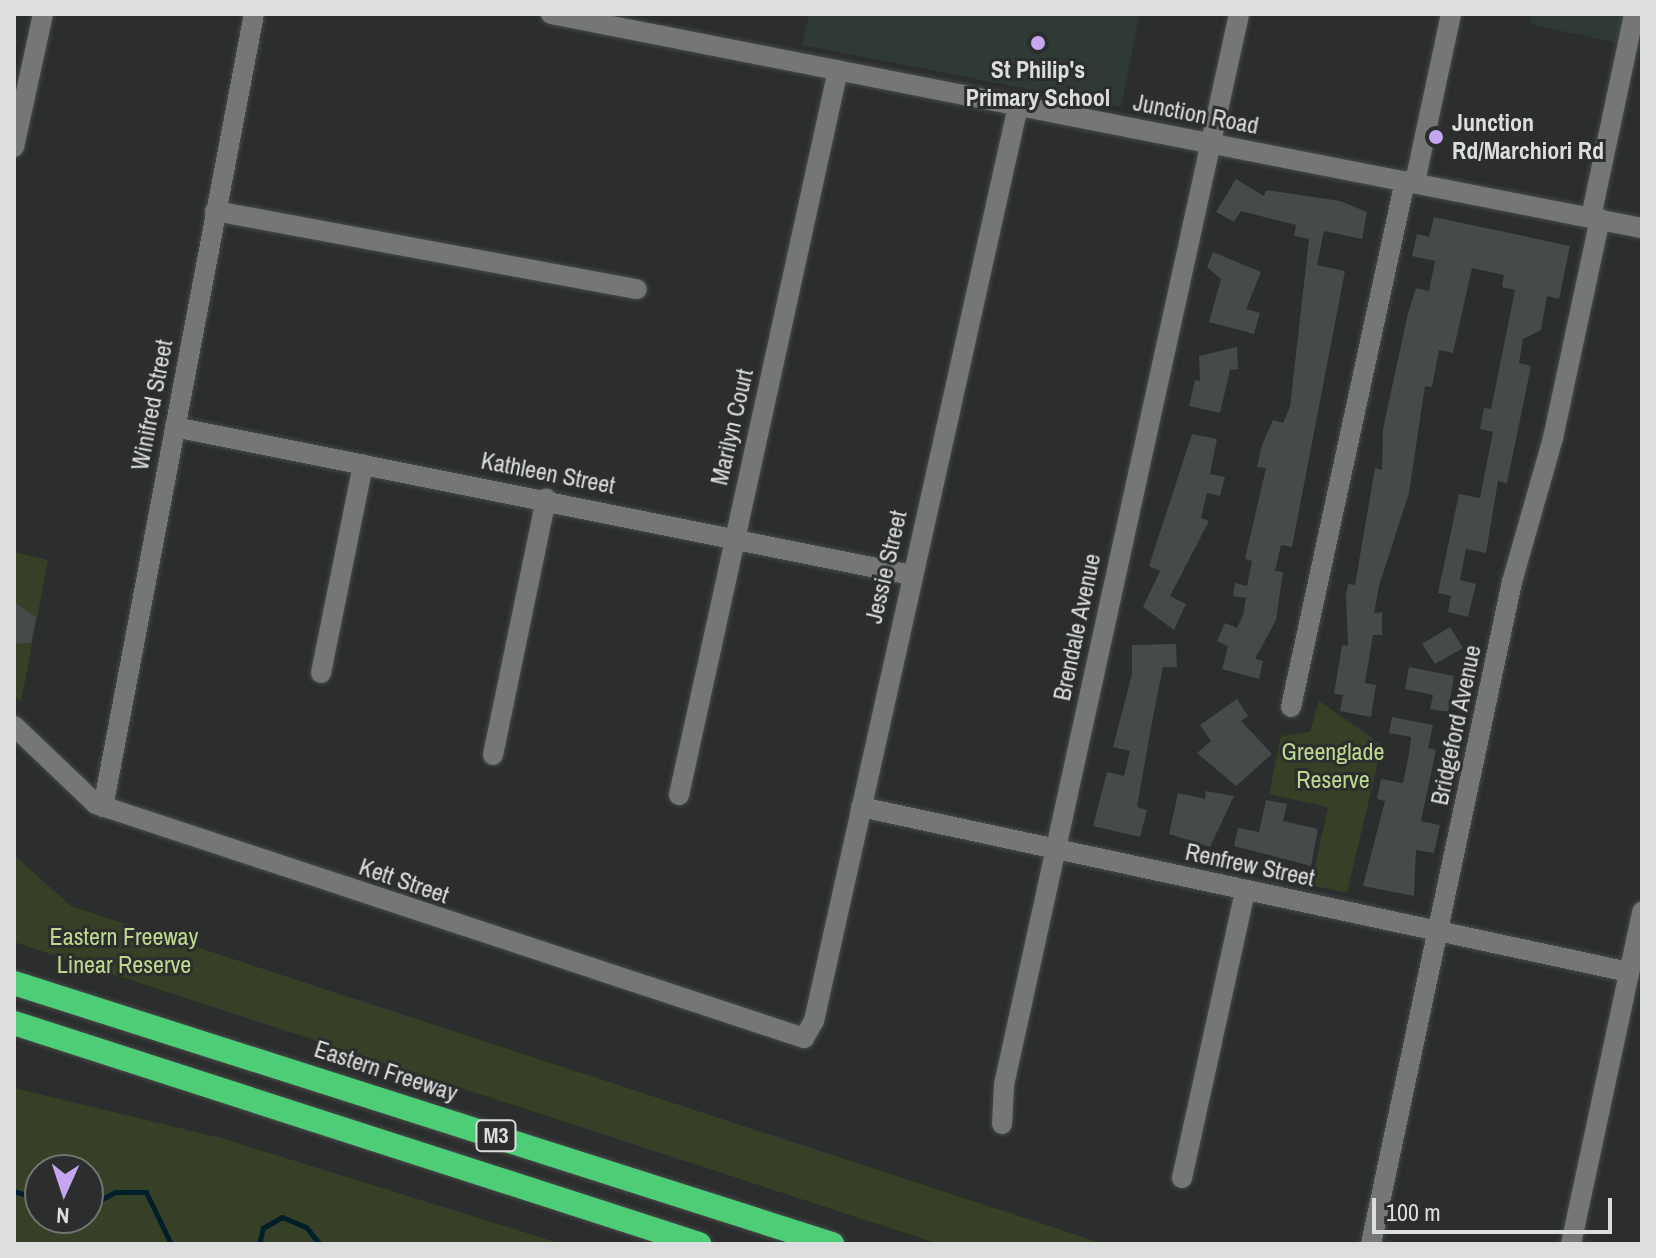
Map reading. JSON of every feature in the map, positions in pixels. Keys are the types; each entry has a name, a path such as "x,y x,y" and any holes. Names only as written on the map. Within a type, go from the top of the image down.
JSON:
{"highway":[{"name":"Eastern Freeway","path":"14,981 832,1244"},
{"name":"M3","path":"14,1023 699,1244"},
{"path":"14,1038 163,1070"}],"street":[{"path":"14,147 43,14"},
{"name":"Winifred Street","path":"103,807 254,14"},
{"name":"Brendale Avenue","path":"1002,1124 1055,850 1239,14"},
{"path":"1291,707 1451,14"},
{"name":"Bridgeford Avenue","path":"1371,1244 1440,933 1512,582 1553,438 1634,14"},
{"name":"Junction Road","path":"564,15 1642,228"},
{"name":"Marilyn Court","path":"679,795 733,537 838,70"},
{"name":"Jessie Street","path":"804,1038 814,1021 1018,106"},
{"path":"215,211 637,289"},
{"name":"Kathleen Street","path":"175,427 546,498 911,575"},
{"path":"321,673 363,464"},
{"path":"493,755 546,498"},
{"name":"Kett Street","path":"14,726 103,807 804,1038"},
{"name":"Renfrew Street","path":"861,807 1629,972"},
{"path":"1182,1178 1245,891"},
{"path":"1571,1244 1642,912"}],"shaded area":[{"name":"St Philip's Primary School","path":"809,14 1140,14 1121,107 802,45"},
{"path":"1533,14 1624,14 1617,43 1530,24"}],"green space":[{"path":"14,552 48,560 21,702 14,695"},
{"name":"Greenglade Reserve","path":"1319,701 1382,745 1347,893 1311,885 1328,807 1269,794 1281,736 1310,732"},
{"name":"Eastern Freeway Linear Reserve","path":"14,855 71,906 1104,1244 939,1244 14,942"},
{"path":"14,1088 221,1138 562,1244 14,1244"}],"building":[{"path":"1236,179 1264,196 1266,190 1340,201 1367,212 1362,239 1324,231 1317,265 1345,271 1292,547 1281,545 1275,571 1283,572 1276,620 1255,659 1263,661 1259,679 1222,669 1228,646 1217,641 1225,623 1237,628 1243,615 1246,598 1233,596 1235,583 1247,586 1252,561 1245,559 1266,468 1257,467 1262,445 1273,420 1283,423 1290,407 1309,239 1294,236 1296,225 1241,211 1234,222 1216,212"},
{"path":"1434,217 1570,246 1559,299 1547,296 1541,330 1523,339 1519,363 1531,366 1507,483 1498,481 1486,553 1466,549 1460,580 1476,584 1468,617 1448,612 1451,596 1438,593 1459,494 1480,498 1493,432 1480,429 1484,408 1491,409 1515,290 1502,287 1504,275 1472,268 1453,353 1439,350 1432,387 1425,386 1409,493 1379,586 1374,613 1382,612 1382,635 1373,635 1365,683 1376,685 1371,717 1340,711 1343,695 1334,694 1342,645 1348,646 1346,595 1348,584 1355,585 1375,468 1382,470 1383,429 1408,313 1416,288 1429,291 1435,261 1412,256 1417,234 1429,237"},
{"path":"1213,252 1261,272 1246,309 1260,313 1254,334 1209,322 1221,279 1207,267"},
{"path":"1237,347 1238,369 1230,370 1220,413 1189,406 1195,380 1200,381 1199,356"},
{"path":"1192,434 1217,439 1210,474 1225,477 1220,496 1207,493 1201,518 1209,521 1170,596 1186,604 1174,630 1143,607 1160,571 1149,566"},
{"path":"14,602 36,617 31,643 14,644"},
{"path":"1450,627 1463,648 1435,664 1422,644"},
{"path":"1176,644 1177,667 1163,667 1152,722 1137,807 1147,810 1140,837 1093,826 1107,772 1124,776 1130,751 1113,747 1132,674 1132,645"},
{"path":"1409,667 1454,676 1448,712 1430,709 1433,695 1405,689"},
{"path":"1237,699 1248,716 1241,721 1272,754 1236,786 1197,753 1211,741 1200,725"},
{"path":"1392,717 1433,725 1428,748 1436,750 1421,821 1440,825 1434,853 1416,850 1414,896 1363,886 1385,801 1377,799 1381,779 1403,783 1409,754 1411,737 1389,733"},
{"path":"1206,791 1234,796 1210,847 1169,834 1178,793 1205,799"},
{"path":"1266,800 1287,804 1283,821 1318,829 1311,866 1234,846 1238,828 1259,832"}],"waterway":[{"path":"14,1191 24,1194"},
{"path":"104,1198 116,1192 146,1192 171,1244"},
{"path":"259,1244 263,1228 282,1217 306,1227 320,1244"}],"place":[{"name":"St Philip's Primary School","path":"1038,43"},
{"name":"Junction Rd/Marchiori Rd","path":"1436,137"}]}
